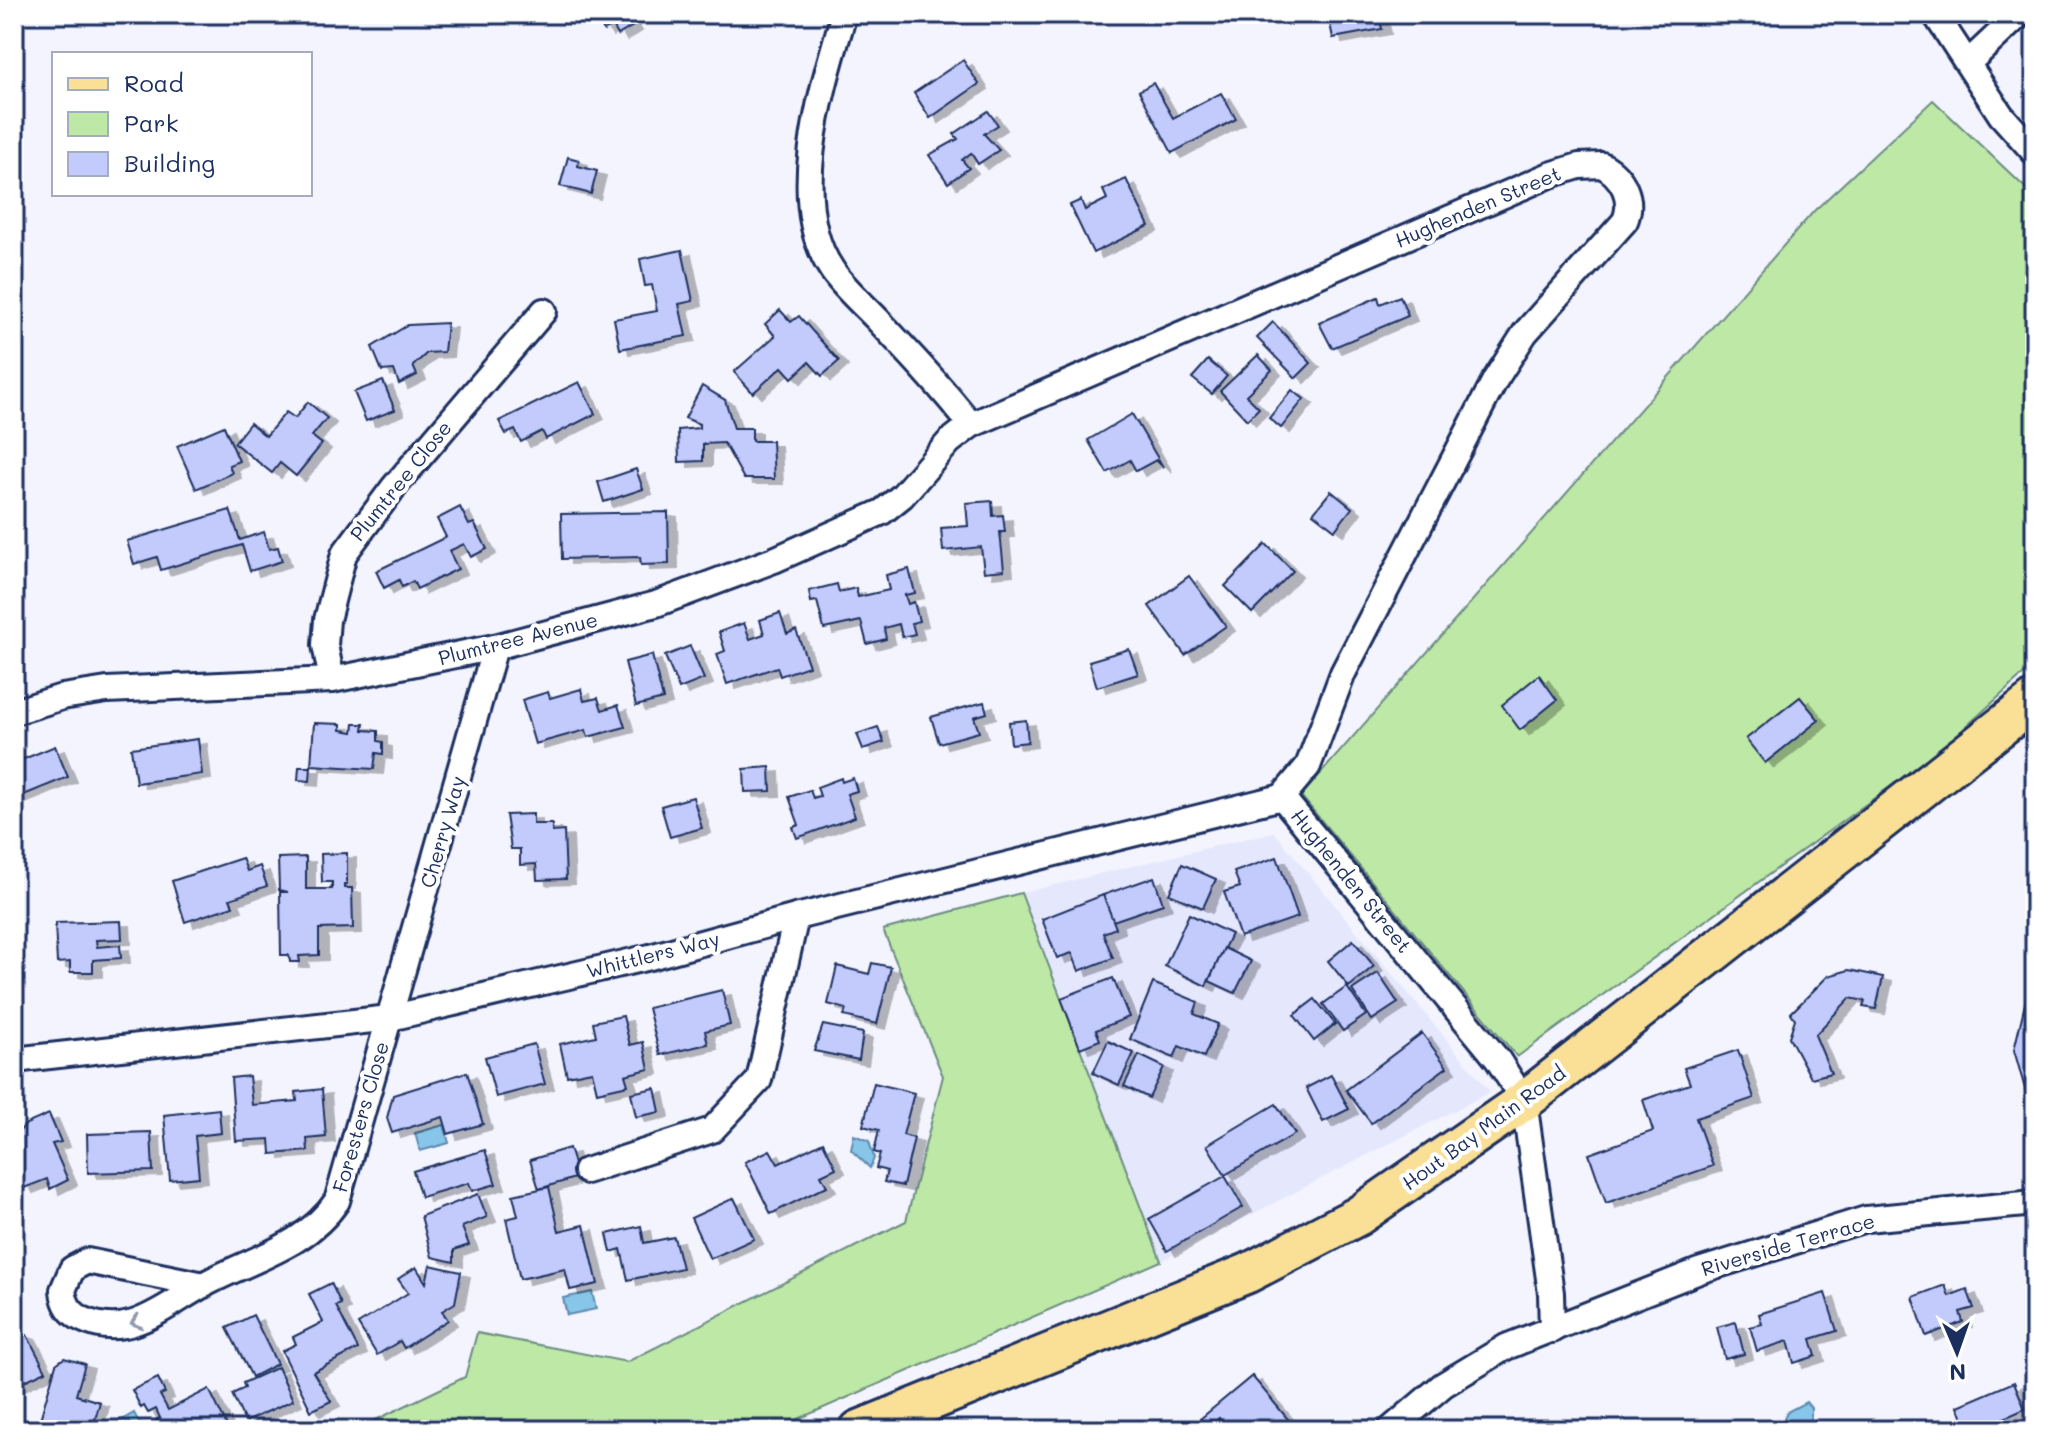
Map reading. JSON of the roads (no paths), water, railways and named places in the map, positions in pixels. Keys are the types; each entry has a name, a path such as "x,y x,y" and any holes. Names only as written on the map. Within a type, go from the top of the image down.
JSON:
{"main road":[{"name":"Hout Bay Main Road","path":"859,1430 1296,1251 1399,1191 1524,1101 2035,700"}],"street":[{"path":"844,14 818,102 811,178 818,241 834,273 942,388 971,425"},
{"path":"1935,14 2001,115 2035,153"},
{"path":"1968,63 2020,14"},
{"name":"Hughenden Street","path":"971,425 1550,175 1594,164 1602,165 1618,176 1626,194 1625,221 1525,333 1495,380 1343,673 1308,766 1282,797 1498,1060 1524,1101"},
{"name":"Plumtree Close","path":"332,680 325,645 327,620 344,554 394,487 544,311"},
{"name":"Plumtree Avenue","path":"14,712 62,697 107,690 332,680 495,647 656,604 774,560 882,512 902,496 932,459 971,425"},
{"name":"Cherry Way","path":"390,1018 495,647"},
{"name":"Whittlers Way","path":"14,1060 390,1018 650,957 796,917 1282,797"},
{"path":"586,1171 712,1130 759,1080 796,917"},
{"name":"Foresters Close","path":"204,1285 87,1261 72,1269 63,1290 67,1305 77,1316 99,1325 118,1327 156,1315 204,1285 297,1240 330,1211 342,1190 390,1018"},
{"path":"1524,1101 1551,1293 1552,1330"},
{"name":"Riverside Terrace","path":"1390,1430 1473,1364 1699,1271 1866,1219 2035,1203"}],"water":[{"path":"444,1125 449,1143 420,1151 415,1133"},
{"path":"854,1135 869,1141 874,1158 870,1168 851,1150"},
{"path":"592,1292 596,1309 567,1315 563,1298"},
{"path":"1806,1402 1811,1408 1811,1430 1790,1430 1784,1418 1787,1412"},
{"path":"134,1413 142,1428 106,1430 106,1429"}]}
